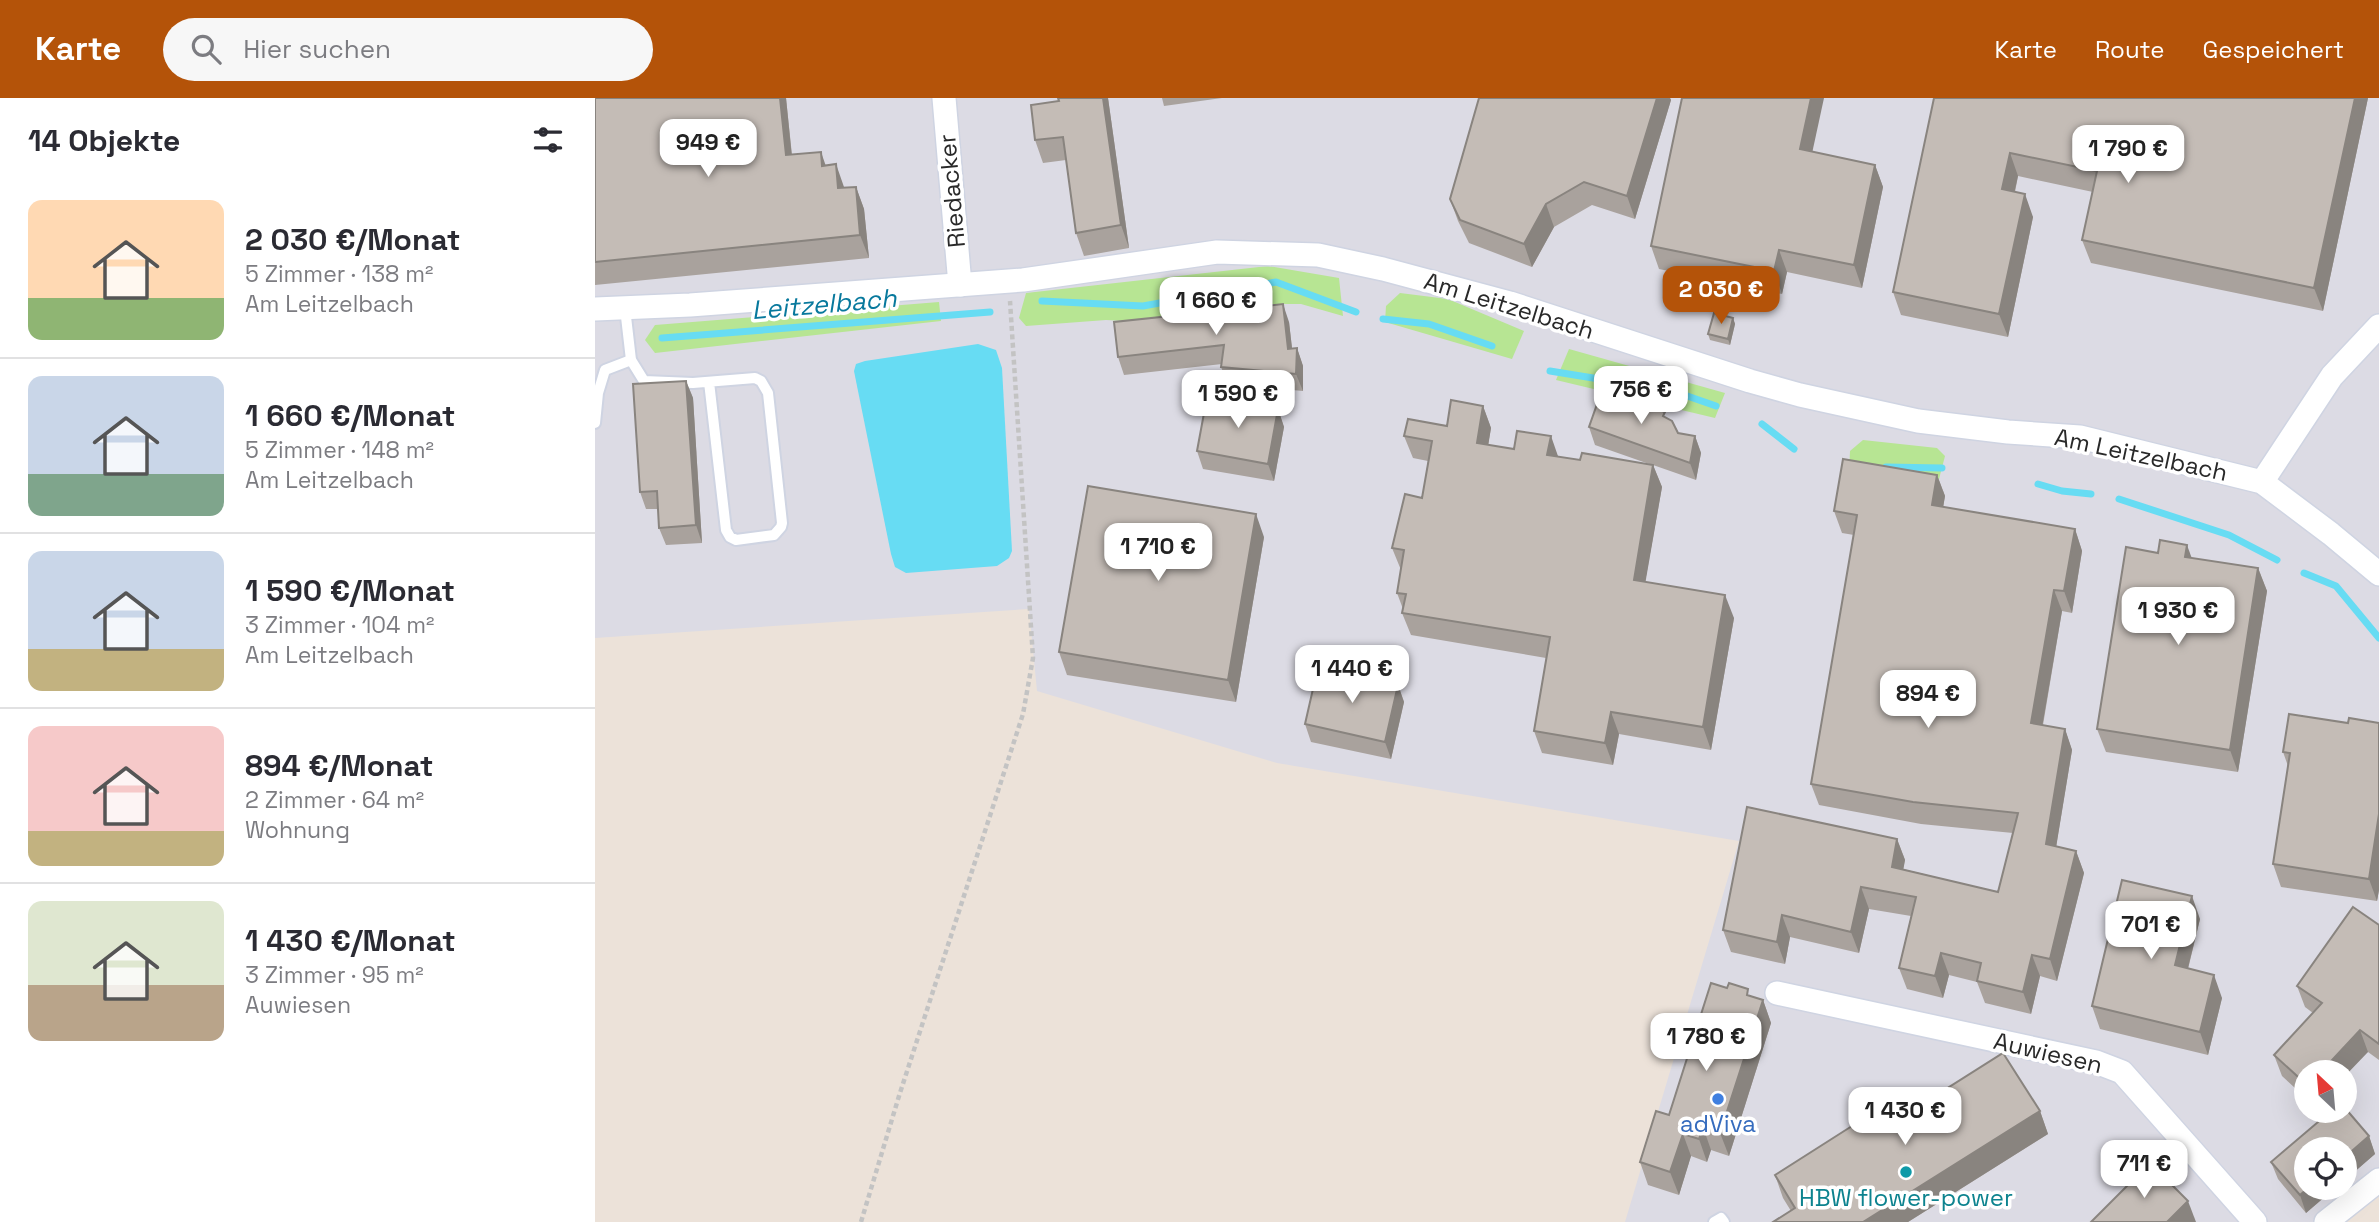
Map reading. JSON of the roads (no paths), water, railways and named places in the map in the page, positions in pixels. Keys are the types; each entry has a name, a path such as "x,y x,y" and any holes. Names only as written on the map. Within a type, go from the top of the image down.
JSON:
{"street":[{"name":"Riedacker","path":"944,98 960,285"},
{"name":"Am Leitzelbach","path":"595,309 1009,281 1217,251 1318,255 1383,269 1510,303 1750,382 1800,395 1918,421 2007,432 2080,437 2262,482 2379,574"},
{"path":"2262,482 2332,376 2379,326"},
{"name":"Auwiesen","path":"1777,993 2096,1062 2122,1072 2255,1222"},
{"path":"2326,1222 2379,1180"}],"lane":[{"path":"625,308 631,360 644,381 709,382 755,378 765,386 782,523 782,527 774,535 736,540 730,537 726,530 709,382"},
{"path":"595,423 598,393 605,370 631,360"},
{"path":"1714,1222 1721,1218 1724,1222"}],"water":[{"path":"978,344 996,350 1002,368 1012,551 1009,558 997,566 906,573 895,567 891,554 854,371 856,364"}],"waterway":[{"name":"Leitzelbach","path":"1042,301 1143,306 1276,282 1356,312"},
{"name":"Leitzelbach","path":"662,338 990,312"},
{"name":"Leitzelbach","path":"1383,319 1429,324 1492,346"},
{"name":"Leitzelbach","path":"1550,371 1673,391 1716,406"},
{"name":"Leitzelbach","path":"1762,424 1794,449"},
{"name":"Leitzelbach","path":"1886,467 1942,468"},
{"name":"Leitzelbach","path":"2038,484 2062,491 2091,494"},
{"name":"Leitzelbach","path":"2119,499 2229,535 2277,560"},
{"name":"Leitzelbach","path":"2304,573 2336,586 2379,638"}],"place":[{"name":"adViva","path":"1718,1099"},
{"name":"HBW flower-power","path":"1906,1172"}]}
